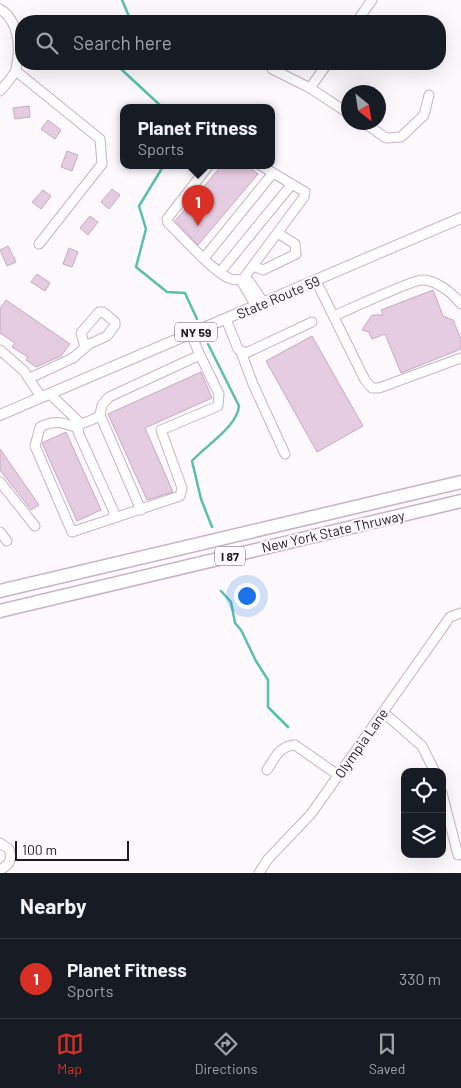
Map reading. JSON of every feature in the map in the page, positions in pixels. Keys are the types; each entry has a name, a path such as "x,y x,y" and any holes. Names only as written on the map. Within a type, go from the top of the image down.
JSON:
{"highway":[{"name":"New York State Thruway","path":"0,591 461,482"},
{"name":"New York State Thruway","path":"0,611 461,501"}],"main road":[{"name":"State Route 59","path":"0,415 461,218"}],"street":[{"path":"361,15 372,0"},
{"path":"0,9 15,24"},
{"path":"274,70 310,88 341,108"},
{"path":"310,88 323,70"},
{"path":"0,91 16,71 100,139 102,164 39,244"},
{"path":"374,130 386,138 400,137 424,115 429,95"},
{"path":"206,169 167,218 168,223 220,272 231,279 243,279"},
{"path":"260,305 243,284 243,279 279,234 304,197 304,192 266,169"},
{"path":"204,258 273,173"},
{"path":"220,272 292,184"},
{"path":"253,266 263,270 296,254 294,244 279,234"},
{"path":"316,280 365,380 372,388 379,388 461,358"},
{"path":"334,316 421,280 436,284 453,294 461,304"},
{"path":"226,319 234,342 241,352 253,384 285,454"},
{"path":"241,352 246,353 256,350 312,322"},
{"path":"100,416 90,422 80,423 75,428 63,422 51,422 40,427 36,446 72,532 180,496 182,488 161,430 218,406 218,394 191,334"},
{"path":"30,378 72,358 85,347"},
{"path":"0,350 46,396 80,423"},
{"path":"141,510 100,416 102,405 109,396 200,355"},
{"path":"80,423 78,432 114,512 113,518"},
{"path":"0,482 35,526"},
{"path":"0,532 7,541"},
{"name":"Olympia Lane","path":"259,873 268,860 311,814 450,617 461,613"},
{"path":"383,712 422,746 432,768"},
{"path":"267,770 281,749 295,745 338,775"},
{"path":"446,808 458,855"},
{"path":"0,843 9,849 11,859 9,864 0,870"}],"building":[{"path":"29,106 30,117 15,119 13,108"},
{"path":"48,120 61,130 55,139 41,129"},
{"path":"67,151 78,155 72,171 61,167"},
{"path":"219,169 252,169 258,174 198,245 175,221"},
{"path":"112,189 120,195 109,209 101,202"},
{"path":"43,190 51,196 41,209 32,202"},
{"path":"90,216 98,222 88,235 80,228"},
{"path":"8,246 16,262 7,266 0,250"},
{"path":"69,248 78,252 72,267 63,264"},
{"path":"37,274 50,283 45,291 31,282"},
{"path":"433,290 443,316 453,320 461,339 461,349 401,373 385,334 372,339 369,332 362,330 372,315 383,315 381,310"},
{"path":"6,300 70,344 61,356 36,367 26,360 28,357 12,347 15,343 0,333 0,309"},
{"path":"312,336 363,426 317,452 266,361"},
{"path":"201,372 212,398 145,428 173,492 147,500 108,414"},
{"path":"66,432 101,510 77,521 42,443"},
{"path":"0,449 39,505 31,510 0,470"}],"waterway":[{"path":"122,0 128,15"},
{"path":"122,70 159,104"},
{"path":"162,169 139,206 146,229 136,267 167,292 185,293 197,319"},
{"path":"208,344 239,406 237,414 227,429 192,461 201,499 212,527"},
{"path":"221,591 231,602 235,623 241,630 256,661 268,680 268,707 288,727"}],"place":[{"name":"Planet Fitness","path":"198,226"}]}
